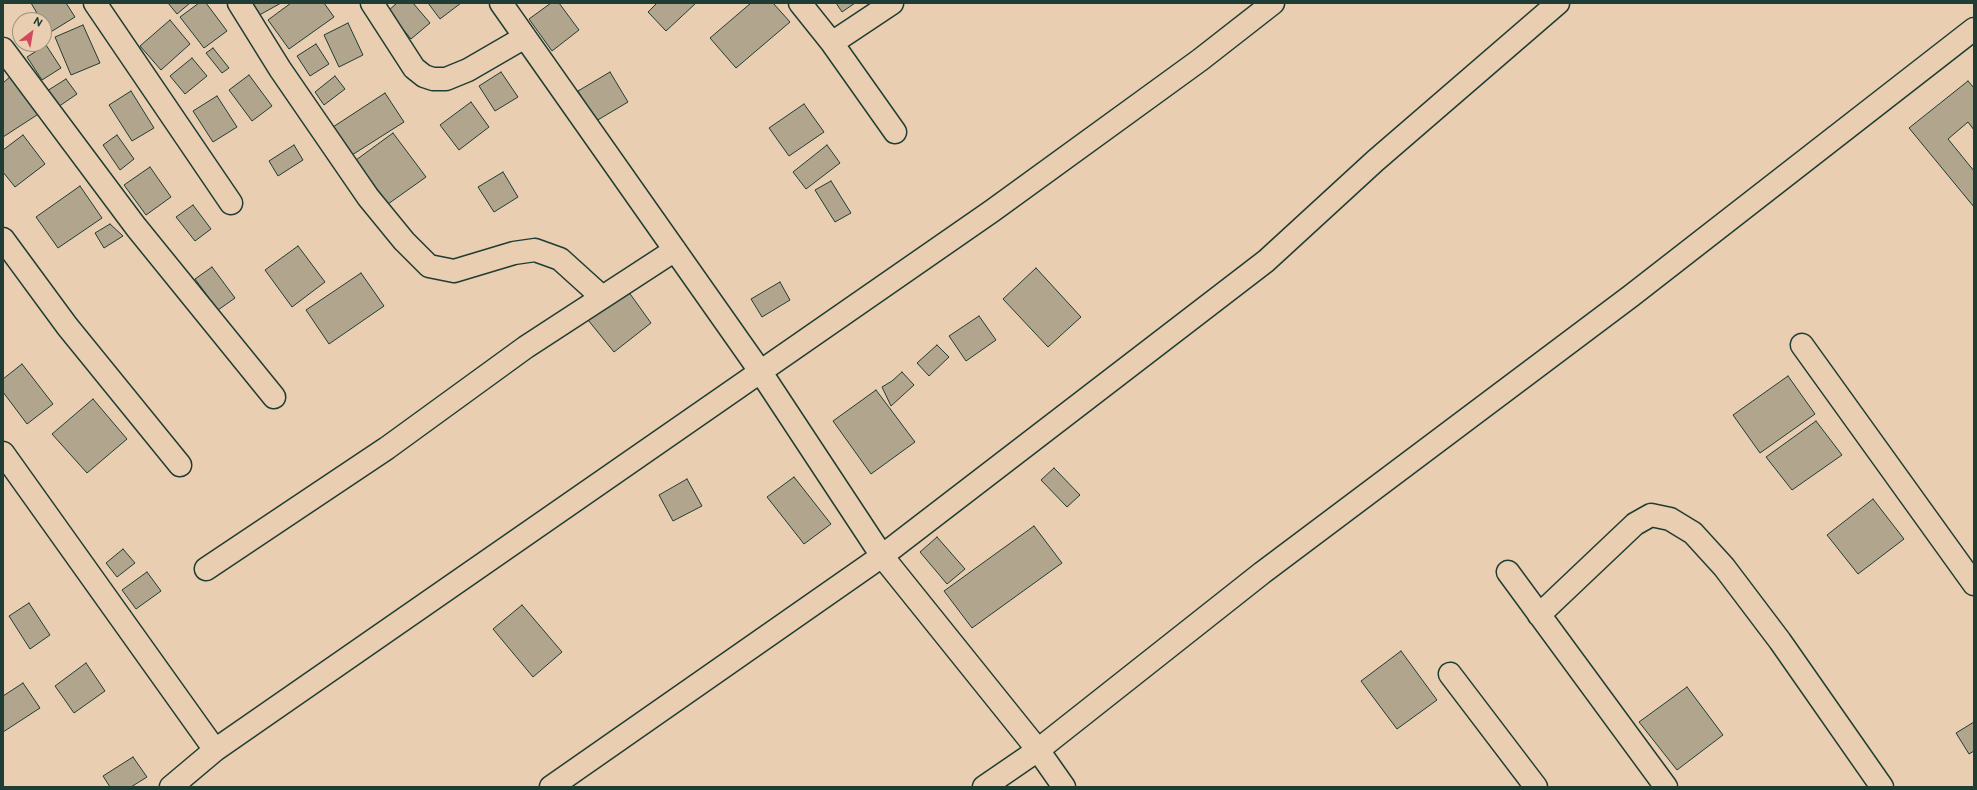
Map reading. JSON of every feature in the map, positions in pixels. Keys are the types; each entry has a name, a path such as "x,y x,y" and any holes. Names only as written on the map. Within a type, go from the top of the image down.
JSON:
{"street":[{"path":"95,3 231,204"},
{"path":"239,3 280,69 368,197 404,241 429,266 454,271 514,253 535,250 560,259 602,297"},
{"path":"372,3 414,68 424,76 433,79 446,79 468,70 525,37"},
{"path":"501,3 760,370 882,556 1038,750 1064,787"},
{"path":"800,3 832,43 895,132"},
{"path":"832,43 892,3"},
{"path":"171,787 215,750 760,370 992,211 1200,60 1273,3"},
{"path":"551,787 882,556 1266,262 1375,161 1558,3"},
{"path":"984,787 1038,750 1262,573 1631,296 1974,28"},
{"path":"3,50 136,227 274,397"},
{"path":"3,239 67,326 180,465"},
{"path":"206,569 387,448 526,347 675,250"},
{"path":"1802,345 1974,584"},
{"path":"3,453 215,750"},
{"path":"1539,615 1635,524 1651,515 1670,519 1693,533 1724,567 1780,641 1882,787"},
{"path":"1508,572 1666,787"},
{"path":"1450,674 1536,787"}],"building":[{"path":"31,3 66,3 75,17 52,31 52,12 36,12"},
{"path":"168,3 190,3 177,14"},
{"path":"199,3 206,3 227,31 204,48 180,17"},
{"path":"245,3 281,3 254,18"},
{"path":"291,3 324,3 334,17 289,49 268,20"},
{"path":"397,3 413,3 430,23 411,39 388,11"},
{"path":"428,3 461,3 440,19"},
{"path":"551,3 559,3 579,30 552,51 529,19"},
{"path":"657,3 696,3 666,31 648,12"},
{"path":"751,3 773,3 790,22 736,68 710,38"},
{"path":"836,3 855,3 842,12"},
{"path":"170,20 190,44 161,70 140,46"},
{"path":"348,23 363,55 339,67 324,35"},
{"path":"83,25 100,63 71,75 55,37"},
{"path":"316,44 329,64 310,76 297,56"},
{"path":"213,48 229,68 222,73 206,53"},
{"path":"35,52 51,52 61,68 42,80 27,57"},
{"path":"192,58 207,76 185,94 170,76"},
{"path":"501,72 518,97 495,111 479,86"},
{"path":"610,72 628,102 596,121 578,91"},
{"path":"249,75 272,106 252,121 229,90"},
{"path":"11,76 40,113 3,137 3,83"},
{"path":"335,76 345,89 324,105 315,92"},
{"path":"66,79 77,94 58,107 47,91"},
{"path":"1968,81 1974,88 1974,130 1968,122 1948,139 1974,171 1974,207 1909,128"},
{"path":"131,91 154,128 132,141 109,105"},
{"path":"385,93 404,122 352,155 333,127"},
{"path":"217,96 237,127 213,142 193,111"},
{"path":"471,102 489,127 459,150 440,125"},
{"path":"804,104 824,132 789,156 769,128"},
{"path":"393,133 426,177 388,204 356,160"},
{"path":"23,135 45,164 15,187 3,172 3,150"},
{"path":"117,135 134,159 120,170 103,145"},
{"path":"294,145 303,160 278,176 269,161"},
{"path":"827,145 840,163 806,189 793,172"},
{"path":"150,167 171,197 146,215 124,185"},
{"path":"503,172 518,197 494,212 478,187"},
{"path":"831,181 851,213 835,222 815,190"},
{"path":"80,186 102,218 58,248 36,217"},
{"path":"193,205 211,229 195,241 176,217"},
{"path":"110,224 123,236 104,248 95,233"},
{"path":"298,246 325,282 292,307 265,270"},
{"path":"212,267 235,298 218,310 195,279"},
{"path":"1036,268 1081,317 1048,347 1003,299"},
{"path":"361,273 384,306 329,344 306,310"},
{"path":"780,282 790,300 762,317 751,299"},
{"path":"628,291 651,323 614,352 588,320"},
{"path":"979,316 996,340 966,361 949,336"},
{"path":"937,345 949,357 929,376 917,363"},
{"path":"22,364 53,404 27,424 3,392 3,379"},
{"path":"902,372 914,385 891,406 882,387"},
{"path":"1788,376 1815,414 1760,453 1733,415"},
{"path":"876,390 915,442 871,474 833,421"},
{"path":"93,399 127,439 87,473 52,434"},
{"path":"1816,421 1842,455 1792,490 1766,457"},
{"path":"1054,468 1080,495 1067,507 1041,480"},
{"path":"794,477 831,524 804,544 767,497"},
{"path":"687,479 702,506 673,521 659,495"},
{"path":"1873,499 1904,539 1858,574 1827,535"},
{"path":"1034,526 1062,563 972,628 944,591"},
{"path":"937,537 965,569 947,584 920,552"},
{"path":"123,549 135,563 117,577 106,563"},
{"path":"147,572 161,591 136,609 122,590"},
{"path":"29,603 50,635 30,649 9,616"},
{"path":"522,605 562,652 533,677 493,629"},
{"path":"1401,651 1437,700 1397,729 1361,681"},
{"path":"86,663 105,691 74,713 55,686"},
{"path":"23,683 40,708 3,732 3,696"},
{"path":"1687,687 1723,735 1677,770 1639,722"},
{"path":"1974,722 1974,751 1969,754 1956,733"},
{"path":"133,757 147,777 131,787 110,787 103,776"}]}
